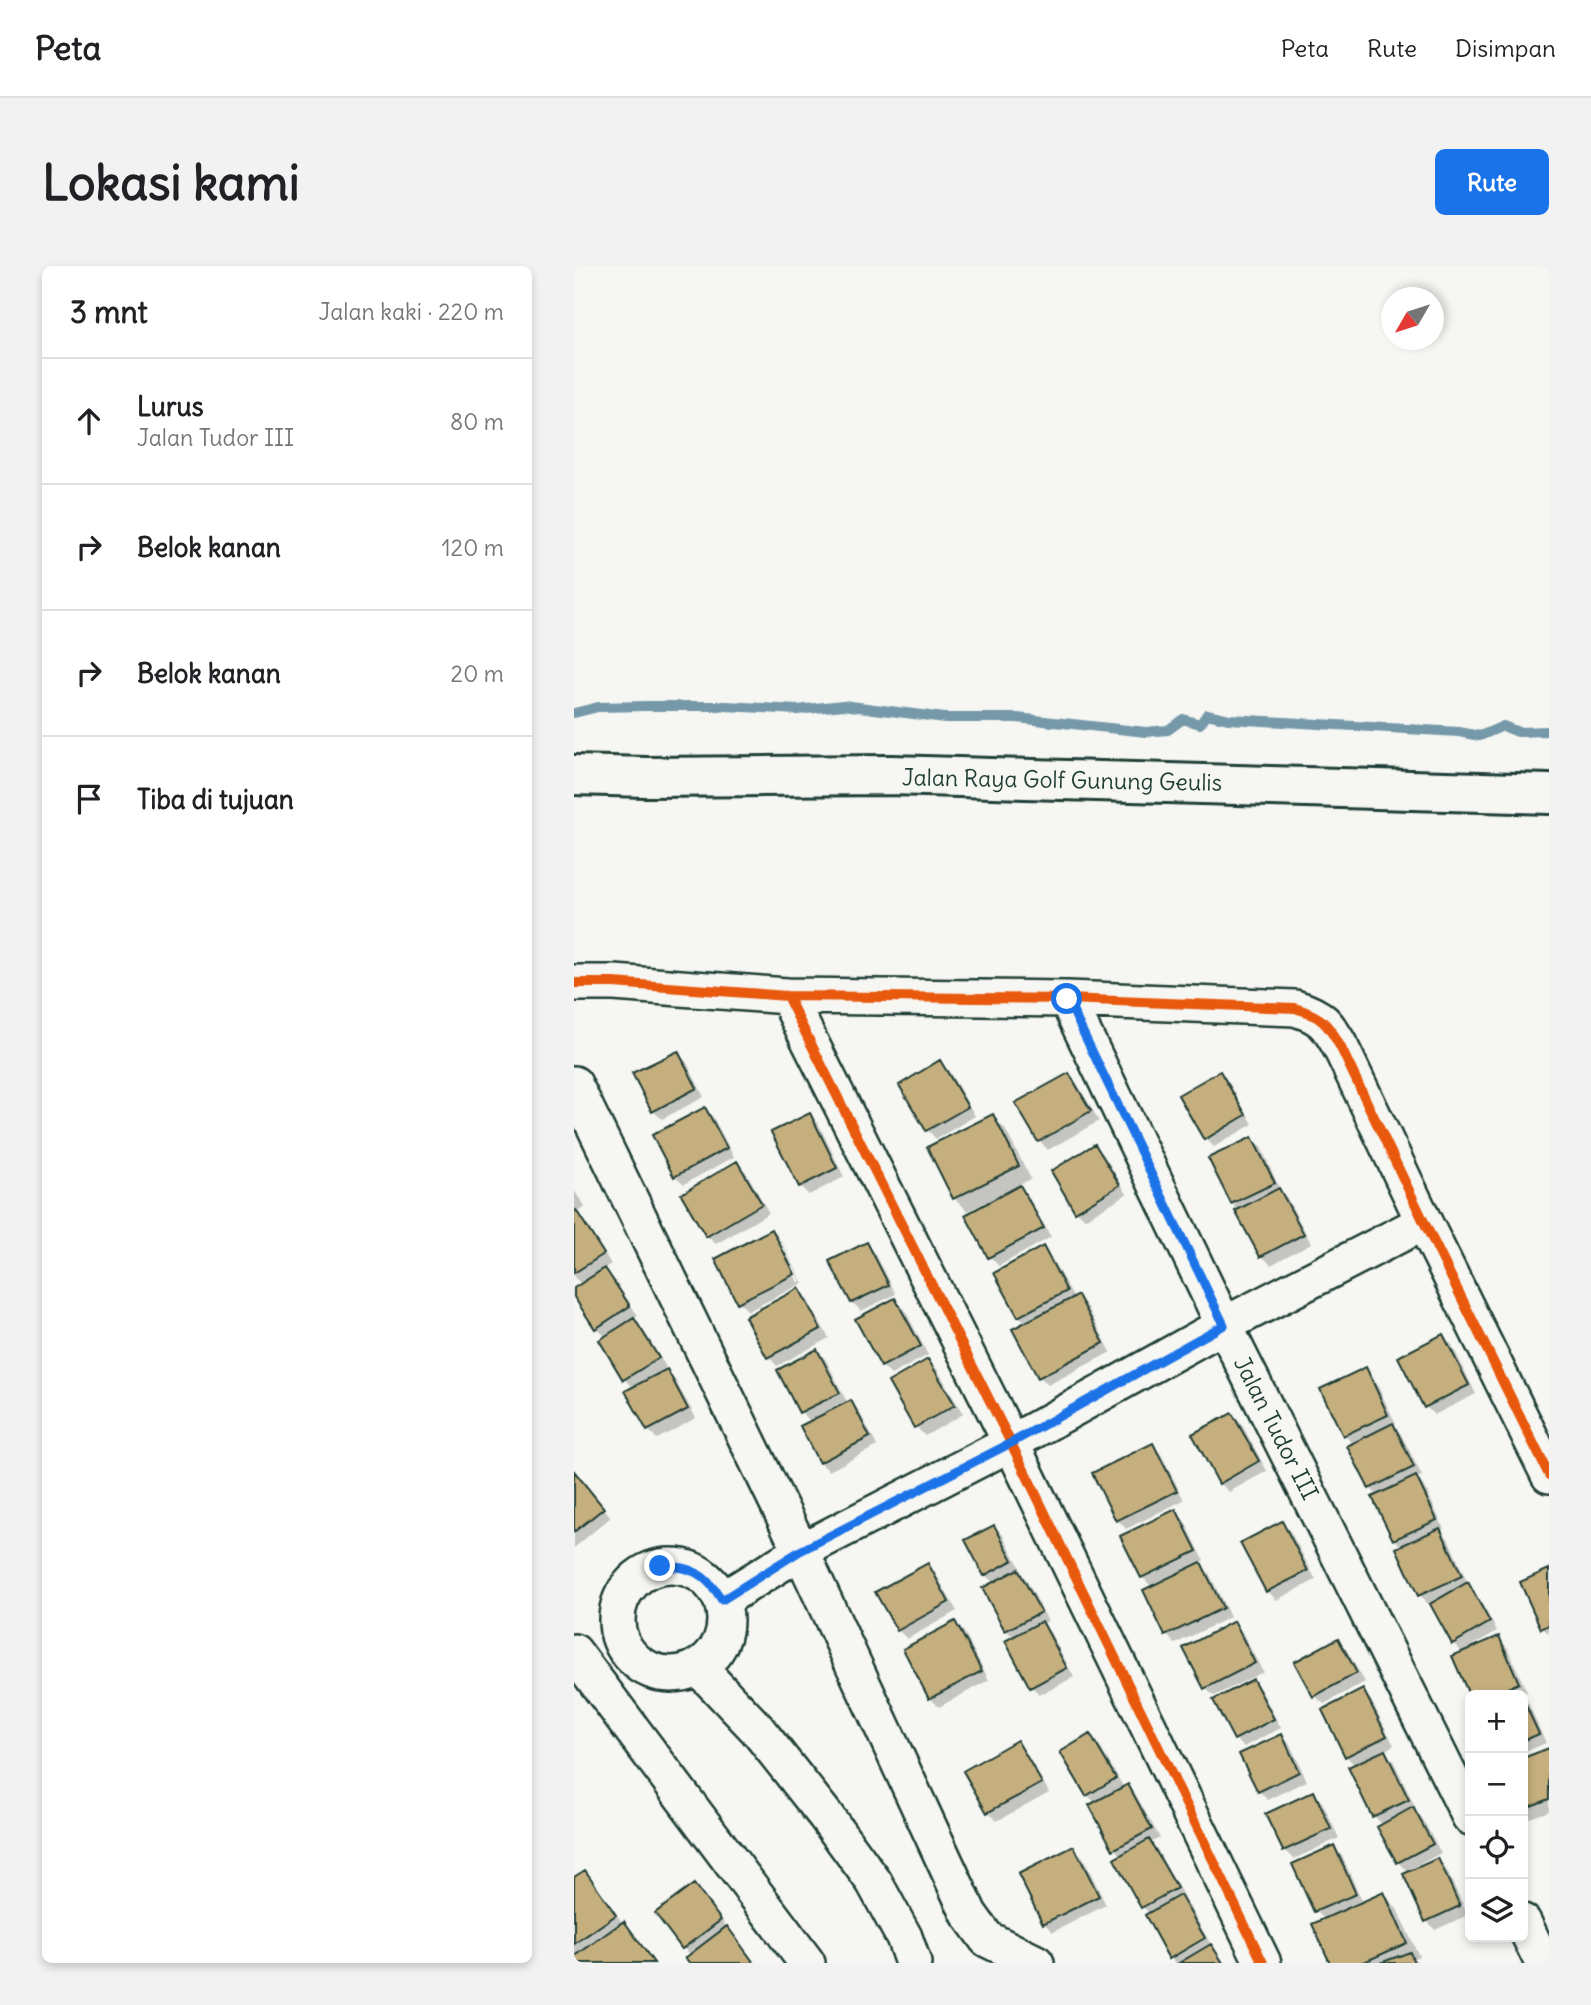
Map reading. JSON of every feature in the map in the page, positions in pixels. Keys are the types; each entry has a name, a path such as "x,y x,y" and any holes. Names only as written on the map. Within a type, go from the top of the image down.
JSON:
{"main road":[{"name":"Jalan Raya Golf Gunung Geulis","path":"574,775 646,778 891,775 1549,794"}],"street":[{"path":"574,983 614,983 787,996 1067,999 1295,1008 1315,1014 1331,1030 1341,1048 1549,1475"},
{"path":"787,996 1011,1443 1263,1963"},
{"name":"Jalan Tudor III","path":"1067,999 1224,1325 1470,1816"},
{"path":"574,1084 800,1551 970,1914 988,1939 1036,1963"},
{"path":"722,1600 800,1551 1011,1443 1224,1325 1424,1223"},
{"path":"660,1566 679,1566 697,1572 712,1584 722,1600 725,1619 722,1638 713,1655 698,1667 681,1673 663,1674 646,1668 632,1657 621,1641 617,1622 619,1603 628,1586 642,1574 660,1566"},
{"path":"574,1652 585,1690 807,1963"},
{"path":"585,1690 632,1657"},
{"path":"698,1667 757,1729 874,1882 904,1937 913,1963"},
{"path":"1528,1932 1543,1963"}],"building":[{"path":"678,1051 697,1088 652,1112 632,1073"},
{"path":"940,1060 968,1107 926,1131 899,1085"},
{"path":"1220,1071 1246,1115 1204,1140 1178,1095"},
{"path":"1069,1073 1091,1111 1038,1142 1015,1103"},
{"path":"705,1107 727,1148 674,1177 652,1135"},
{"path":"810,1113 837,1168 799,1187 771,1132"},
{"path":"993,1114 1019,1166 953,1199 927,1147"},
{"path":"1252,1137 1275,1183 1231,1204 1208,1158"},
{"path":"1095,1144 1120,1185 1075,1212 1051,1171"},
{"path":"737,1161 762,1204 706,1237 681,1194"},
{"path":"1020,1185 1044,1228 988,1258 965,1215"},
{"path":"1279,1188 1304,1234 1260,1257 1235,1211"},
{"path":"576,1210 604,1254 574,1273 574,1211"},
{"path":"772,1229 795,1274 737,1303 715,1259"},
{"path":"867,1242 889,1285 851,1303 829,1261"},
{"path":"1043,1246 1067,1291 1018,1317 994,1273"},
{"path":"605,1268 630,1306 595,1329 574,1297 574,1288"},
{"path":"799,1288 821,1329 767,1358 745,1317"},
{"path":"1078,1295 1104,1343 1038,1378 1012,1329"},
{"path":"895,1298 921,1346 881,1367 855,1319"},
{"path":"634,1318 659,1358 623,1380 599,1340"},
{"path":"1443,1334 1469,1385 1424,1408 1398,1357"},
{"path":"817,1349 840,1393 799,1413 777,1370"},
{"path":"928,1359 955,1405 914,1428 888,1382"},
{"path":"1366,1367 1388,1415 1343,1436 1320,1389"},
{"path":"667,1369 688,1409 647,1431 625,1391"},
{"path":"851,1400 870,1437 819,1463 800,1426"},
{"path":"1232,1413 1259,1461 1219,1484 1192,1434"},
{"path":"1393,1423 1414,1467 1369,1489 1347,1446"},
{"path":"1153,1443 1177,1491 1116,1521 1092,1473"},
{"path":"574,1471 604,1508 574,1532"},
{"path":"1416,1476 1437,1520 1393,1540 1372,1497"},
{"path":"1176,1509 1197,1551 1141,1578 1120,1536"},
{"path":"1282,1521 1308,1571 1266,1592 1240,1543"},
{"path":"994,1525 1013,1560 984,1576 965,1540"},
{"path":"1440,1528 1462,1576 1418,1596 1396,1548"},
{"path":"1201,1562 1223,1608 1165,1636 1143,1590"},
{"path":"928,1563 949,1602 897,1631 875,1592"},
{"path":"1018,1569 1041,1612 1005,1631 982,1588"},
{"path":"1549,1569 1549,1625 1541,1629 1520,1582"},
{"path":"1468,1582 1490,1622 1452,1644 1430,1604"},
{"path":"955,1621 982,1671 929,1699 903,1649"},
{"path":"1042,1621 1067,1668 1030,1688 1005,1641"},
{"path":"1234,1621 1255,1663 1204,1689 1183,1648"},
{"path":"1499,1636 1519,1683 1503,1690 1467,1690 1452,1656"},
{"path":"1338,1638 1357,1673 1313,1697 1294,1662"},
{"path":"1253,1679 1274,1719 1234,1740 1213,1700"},
{"path":"1363,1689 1387,1736 1345,1757 1322,1710"},
{"path":"1528,1710 1539,1734 1528,1739"},
{"path":"1090,1734 1116,1778 1086,1796 1060,1752"},
{"path":"1282,1734 1299,1772 1258,1792 1239,1754"},
{"path":"1017,1740 1042,1783 987,1813 963,1771"},
{"path":"1549,1748 1549,1799 1528,1807 1528,1756"},
{"path":"1385,1750 1409,1800 1372,1817 1348,1767"},
{"path":"1128,1784 1152,1829 1113,1850 1089,1805"},
{"path":"1314,1791 1331,1829 1283,1851 1265,1814"},
{"path":"1413,1807 1433,1844 1397,1863 1377,1827"},
{"path":"1149,1839 1177,1888 1141,1908 1114,1859"},
{"path":"1334,1845 1356,1894 1314,1912 1292,1864"},
{"path":"1074,1846 1099,1896 1043,1924 1018,1874"},
{"path":"1438,1858 1460,1906 1425,1922 1403,1874"},
{"path":"585,1870 616,1915 574,1944 574,1877"},
{"path":"694,1884 721,1920 682,1949 655,1913"},
{"path":"1384,1892 1407,1943 1362,1963 1330,1963 1312,1924"},
{"path":"1180,1895 1205,1938 1169,1959 1145,1915"},
{"path":"624,1921 654,1963 574,1963 574,1957"},
{"path":"727,1926 754,1963 690,1963 685,1958"},
{"path":"1211,1944 1223,1963 1179,1963"},
{"path":"1410,1952 1414,1963 1380,1963"}],"waterway":[{"path":"574,713 598,707 726,706 797,710 843,705 945,718 1017,718 1146,732 1168,730 1183,719 1200,724 1207,714 1229,719 1459,732 1480,736 1503,726 1518,732 1549,731"}],"cycle path":[{"path":"574,983 614,983 787,996 1067,999 1295,1008 1312,1014 1328,1027 1341,1048 1549,1475"},
{"path":"787,996 1011,1443 1263,1963"}],"route":[{"path":"660,1566 679,1566 697,1572 712,1584 722,1600 800,1551 1011,1443 1224,1325 1067,999"}]}
